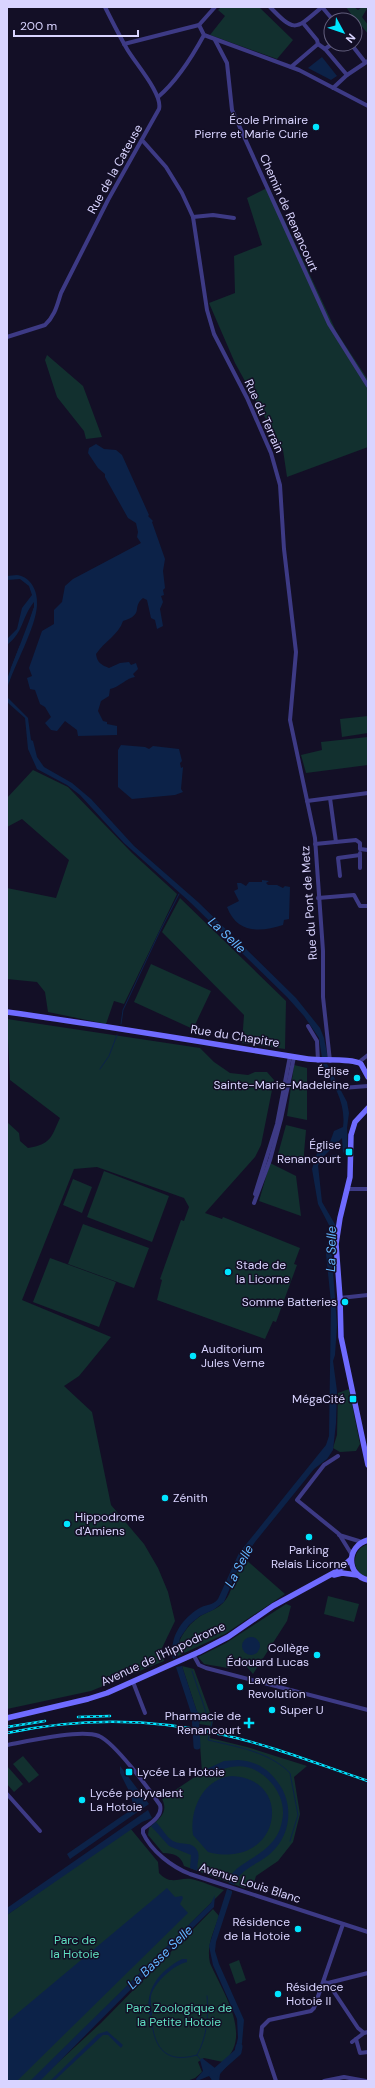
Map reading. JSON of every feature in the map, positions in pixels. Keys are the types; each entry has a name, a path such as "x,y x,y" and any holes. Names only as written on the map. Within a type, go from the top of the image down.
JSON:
{"street":[{"path":"105,7 124,44 158,97 180,72 204,35"},
{"path":"124,44 149,36 199,25 215,7"},
{"path":"270,7 287,24 293,26 303,23 322,7"},
{"path":"303,23 317,40 318,44 323,47"},
{"path":"199,25 204,35 299,70 368,106"},
{"name":"Chemin de Renancourt","path":"215,40 227,63 232,110 329,324 368,386"},
{"path":"291,67 318,44"},
{"path":"328,52 347,75"},
{"path":"333,88 366,61 358,52"},
{"name":"Rue de la Cateuse","path":"7,337 45,325 50,320 56,309 61,293 108,200 159,109 160,105 158,97"},
{"name":"Rue du Terrain","path":"142,140 170,173 182,193 193,217 207,310 214,334 247,398 268,446 280,485 284,550 296,652 290,720 294,745"},
{"path":"193,217 224,216 234,218"},
{"name":"Rue du Pont de Metz","path":"294,745 308,800 315,844 322,951 325,1061"},
{"path":"308,800 368,793"},
{"path":"330,798 336,842"},
{"path":"315,844 356,840 360,843 360,868"},
{"path":"360,849 368,850"},
{"path":"340,876 338,858 360,855"},
{"path":"318,898 354,895 360,906 368,906"},
{"name":"Rue du Chapitre","path":"7,1012 325,1061 350,1060 358,1062"},
{"path":"308,1026 317,1041 325,1061"},
{"path":"368,1055 358,1062 363,1066 368,1076"},
{"path":"254,1202 270,1160 281,1119 292,1056"},
{"path":"342,1088 368,1086"},
{"path":"368,1108 358,1117 352,1129 350,1177 340,1218 336,1244 341,1337 368,1465"},
{"path":"348,1189 368,1189"},
{"path":"340,1298 368,1295"},
{"path":"338,1456 324,1465 297,1500 339,1534 352,1557 352,1567 357,1575 368,1580"},
{"path":"339,1534 365,1541"},
{"name":"Avenue de l'Hippodrome","path":"7,1718 88,1699 133,1682 228,1637 273,1606 344,1567 352,1557 356,1548 365,1541"},
{"name":"Avenue de l'Hippodrome","path":"317,1582 342,1573 357,1575"},
{"path":"193,1654 199,1665 206,1668 368,1710"},
{"path":"133,1682 146,1713"},
{"name":"Avenue Louis Blanc","path":"7,1745 88,1734 101,1737 109,1743 157,1800 161,1810 155,1819 143,1828 145,1837 162,1856 182,1871 368,1932"},
{"path":"7,1794 40,1832"},
{"path":"276,2081 261,2036 262,2027 269,2020 311,2011 316,2004 326,1982 343,1924"},
{"path":"326,1982 368,1973"},
{"path":"326,1982 358,2028 366,2032 354,2041 360,2053 368,2052"},
{"path":"324,2081 344,2077 366,2081"}],"green space":[{"path":"221,7 259,7 293,40 277,59 210,35 225,16 218,10"},
{"path":"346,7 354,7 358,10 362,7 368,7 363,15 363,12 350,12"},
{"path":"363,18 368,25 368,34 363,28"},
{"path":"269,187 336,331 368,380 368,447 287,477 283,450 235,363 209,303 235,293 234,256 262,245 247,198"},
{"path":"47,355 83,386 102,437 86,439 84,431 57,397 45,360"},
{"path":"368,716 368,733 342,737 340,719"},
{"path":"368,737 368,765 306,773 301,755 322,750 321,742"},
{"path":"33,770 68,787 132,853 177,894 124,1004 114,1001 106,1024 48,1012 45,992 37,982 7,979 7,888 56,898 69,860 22,819 7,827 7,798"},
{"path":"180,898 286,1001 285,1049 242,1043 244,1015 162,932"},
{"path":"151,964 211,991 193,1029 134,1002"},
{"path":"7,1019 200,1048 214,1062 230,1073 248,1075 255,1072 267,1072 274,1080 261,1145 255,1157 205,1213 222,1219 223,1217 300,1248 294,1264 297,1265 276,1322 273,1321 265,1339 157,1300 162,1280 160,1279 181,1220 184,1221 189,1207 184,1198 97,1167 74,1169 22,1300 111,1337 79,1376 64,1386 92,1412 111,1505 144,1544 158,1568 168,1592 175,1621 162,1648 164,1661 91,1691 7,1709 7,1122 19,1133 20,1141 28,1148 46,1142 52,1135 60,1118 10,1080"},
{"path":"294,1065 307,1068 307,1120 287,1116"},
{"path":"286,1125 306,1130 303,1165 277,1158"},
{"path":"270,1163 296,1176 301,1216 259,1201"},
{"path":"104,1171 169,1196 152,1242 87,1217"},
{"path":"73,1179 92,1187 82,1213 63,1205"},
{"path":"83,1224 149,1248 134,1288 68,1264"},
{"path":"50,1258 116,1282 99,1327 33,1302"},
{"path":"349,1389 360,1444 356,1451 340,1452 333,1448 337,1435 338,1393"},
{"path":"368,1544 368,1577 362,1575 358,1571 355,1561 358,1551"},
{"path":"244,1558 285,1594 225,1634 178,1656 178,1645 186,1629 199,1617 223,1603 230,1593 238,1569"},
{"path":"328,1596 359,1604 354,1622 324,1614"},
{"path":"286,1604 291,1606 287,1621 253,1674 239,1661 228,1668 204,1664 198,1657 226,1643"},
{"path":"182,1666 194,1669 213,1721 212,1726 199,1724 200,1721"},
{"path":"199,1731 211,1733 210,1738 247,1747 307,1766 294,1777 300,1814 293,1842 278,1861 256,1876 253,1886 249,1885 244,1888 184,1866 179,1857 163,1853 148,1835 149,1828 164,1812 164,1804 162,1799 202,1772"},
{"path":"23,1756 39,1775 29,1783 13,1764"},
{"path":"7,1766 23,1784 14,1792 7,1784"},
{"name":"Parc de la Hotoie","path":"130,1828 158,1862 159,1873 163,1877 171,1880 191,1879 224,1890 31,2081 7,2081 7,1915"},
{"name":"Parc Zoologique de la Petite Hotoie","path":"213,1909 219,1916 210,1944 210,1963 228,2000 236,2027 236,2040 232,2052 223,2062 204,2058 198,2062 202,2072 195,2078 187,2081 38,2081 101,2023"},
{"path":"239,1960 246,1980 236,1984 229,1964"}],"water":[{"path":"322,57 337,76 331,80 308,68"},
{"path":"96,444 104,449 116,450 122,455 149,515 148,516 153,521 152,522 165,559 163,571 165,588 163,590 164,595 161,596 163,602 160,609 163,626 157,629 155,620 151,618 147,600 143,598 138,605 134,616 123,621 115,634 99,650 96,654 98,661 104,666 109,668 120,663 129,662 131,665 136,663 138,669 133,674 135,677 110,689 109,696 101,701 98,711 103,721 107,722 107,724 117,726 117,735 78,736 77,730 65,721 57,731 51,730 45,723 51,717 45,707 40,704 35,690 30,689 27,678 32,676 29,668 42,631 54,624 54,610 62,602 65,586 73,579 141,543 137,537 138,532 136,523 128,518 105,477 105,474 98,468 88,453 89,448"},
{"path":"7,576 22,576 33,586 37,605 33,624 7,689 7,679 34,608 34,602 17,635 7,645 7,639 17,629 22,608 32,595 29,586 20,579 7,580"},
{"path":"7,697 28,718 31,740 33,741 37,757 44,767 72,783 91,799 134,846 198,902 296,998 320,1028 324,1038 328,1058 322,1058 319,1038 304,1016 287,997 191,903 124,843 80,795 67,785 37,769 28,749 25,718 7,702"},
{"path":"121,745 145,747 149,749 153,746 179,749 182,761 180,763 181,768 183,767 181,789 183,792 175,795 132,799 118,787 118,750"},
{"path":"262,880 269,881 266,883 268,885 277,885 283,888 285,886 290,887 289,919 284,920 283,925 258,930 250,929 237,922 231,916 227,907 239,901 234,891 238,889 237,883 241,883 246,886 249,882 262,882"},
{"path":"323,1064 327,1064 347,1102 349,1113 347,1128 348,1151 343,1153 342,1138 322,1158 341,1153 323,1160 318,1165 322,1202 336,1226 332,1258 337,1325 335,1355 333,1361 337,1391 333,1450 327,1459 314,1469 255,1542 240,1564 224,1602 213,1610 200,1616 189,1625 180,1638 177,1651 178,1656 173,1659 172,1651 175,1637 186,1618 203,1606 214,1603 218,1599 239,1553 326,1445 329,1436 331,1302 326,1254 330,1227 318,1204 312,1169 317,1153 323,1146 330,1142 334,1131 343,1127 343,1111 339,1096 332,1081 323,1068"},
{"path":"251,1637 255,1638 259,1642 259,1650 255,1654 251,1655 247,1654 243,1650 242,1646 243,1642 247,1638"},
{"path":"182,1666 200,1721 199,1724 195,1723 193,1719 176,1667"},
{"path":"238,1760 256,1764 271,1774 284,1792 287,1801 288,1820 286,1829 277,1847 265,1858 245,1871 237,1879 234,1885 229,1883 231,1876 236,1869 263,1851 271,1843 278,1833 283,1815 281,1800 276,1788 258,1771 241,1766 223,1769 206,1775 200,1772 224,1761"},
{"path":"120,1766 149,1804 70,1859 67,1854 122,1816 130,1811 135,1811 130,1793 120,1773"},
{"path":"232,1776 252,1781 265,1792 272,1806 271,1822 264,1837 251,1849 232,1854 208,1852 193,1835 193,1815 196,1805 200,1796 214,1782 222,1778"},
{"path":"148,1810 152,1818 142,1822 7,1915 7,1908"},
{"path":"156,1822 173,1841 196,1848 198,1852 198,1871 190,1868 191,1855 169,1846 151,1826"},
{"path":"167,1888 175,1897 182,1896 183,1898 180,1904 188,1913 17,2081 7,2081 7,2022"},
{"path":"227,1889 232,1891 232,1893 216,1942 215,1951 219,1964 244,2020 242,2043 238,2057 234,2054 238,2038 237,2019 213,1965 209,1946"},
{"name":"La Basse Selle","path":"215,1895 214,1907 156,1964 153,1960 211,1903"},
{"path":"182,1959 187,1959 187,1962 176,1967 165,1975 153,1991 151,1996 152,2015 149,2015 149,1997 155,1982 167,1969"},
{"path":"152,1961 155,1965 40,2081 30,2081"},
{"path":"107,2031 123,2045 121,2048 108,2035 103,2035 54,2081 50,2081 98,2034"},
{"path":"202,2058 215,2068 224,2062 227,2066 220,2074 219,2081 213,2081 209,2076 197,2081 196,2079 203,2071 200,2060"}],"waterway":[{"name":"La Selle","path":"29,624 34,608"},
{"name":"La Selle","path":"11,669 20,646"},
{"path":"121,1024 123,1010 179,894"},
{"path":"100,1069 109,1056 117,1035"},
{"path":"192,1671 208,1718 212,1722 208,1740 262,1755 272,1760 290,1773 298,1815 290,1841"},
{"name":"La Selle","path":"195,1714 197,1746"},
{"path":"197,2055 205,2034 208,2011 207,1996"},
{"path":"151,2014 154,2034 157,2043 162,2050 175,2057 197,2055 200,2059"},
{"name":"La Selle","path":"216,2081 213,2074 238,2052 239,2047"}],"railway":[{"path":"78,1717 110,1716"},
{"path":"7,1727 45,1721"},
{"path":"7,1733 34,1728 88,1723 116,1722 170,1725 197,1729 242,1739 368,1781"}],"place":[{"name":"École Primaire Pierre et Marie Curie","path":"316,127"},
{"name":"Église Sainte-Marie-Madeleine","path":"357,1078"},
{"name":"Église Renancourt","path":"349,1152"},
{"name":"Stade de la Licorne","path":"228,1272"},
{"name":"Somme Batteries","path":"345,1302"},
{"name":"Auditorium Jules Verne","path":"193,1356"},
{"name":"MégaCité","path":"353,1399"},
{"name":"Zénith","path":"165,1498"},
{"name":"Hippodrome d'Amiens","path":"67,1524"},
{"name":"Parking Relais Licorne","path":"309,1537"},
{"name":"Collège Édouard Lucas","path":"317,1655"},
{"name":"Laverie Revolution","path":"240,1687"},
{"name":"Super U","path":"272,1710"},
{"name":"Pharmacie de Renancourt","path":"249,1723"},
{"name":"Lycée La Hotoie","path":"129,1772"},
{"name":"Lycée polyvalent La Hotoie","path":"82,1800"},
{"name":"Résidence de la Hotoie","path":"298,1929"},
{"name":"Résidence Hotoie II","path":"278,1994"}]}
